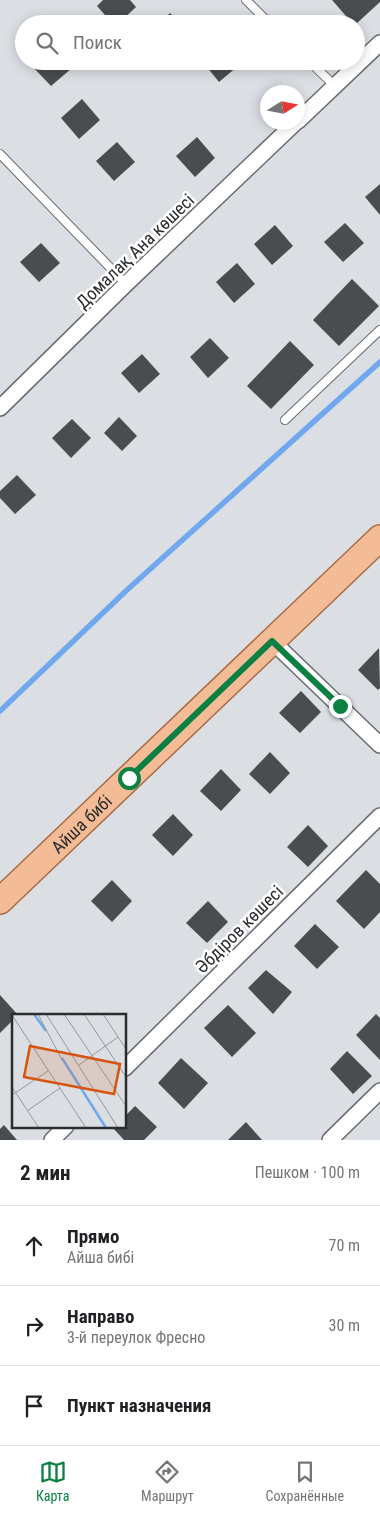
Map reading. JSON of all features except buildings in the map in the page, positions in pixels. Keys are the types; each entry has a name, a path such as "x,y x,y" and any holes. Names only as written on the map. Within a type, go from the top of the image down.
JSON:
{"main road":[{"name":"Айша бибі","path":"0,901 380,538"}],"street":[{"name":"Домалақ Ана көшесі","path":"365,57 380,43"},
{"name":"Домалақ Ана көшесі","path":"305,114 351,70"},
{"name":"Домалақ Ана көшесі","path":"0,408 126,284 289,130"},
{"path":"272,641 380,745"},
{"name":"Әбдіров көшесі","path":"126,1067 380,816"},
{"path":"330,1140 380,1091"},
{"path":"52,1140 64,1128"}],"lane":[{"path":"246,0 261,15"},
{"path":"318,70 334,86"},
{"path":"0,154 126,284"},
{"path":"284,420 380,330"}],"waterway":[{"path":"0,711 128,589 380,362"}],"route":[{"path":"129,778 272,641 340,706"}]}
